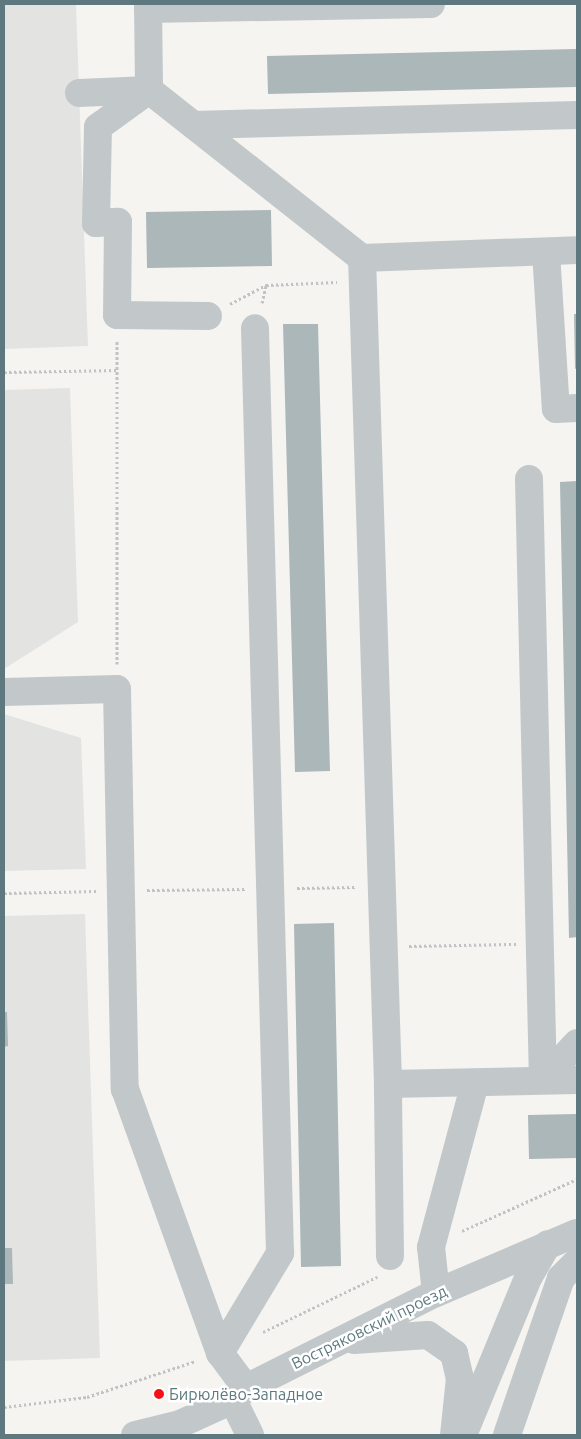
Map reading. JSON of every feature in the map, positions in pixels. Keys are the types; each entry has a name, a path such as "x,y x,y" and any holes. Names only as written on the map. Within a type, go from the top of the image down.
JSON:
{"street":[{"path":"149,90 148,7 431,4"},
{"path":"149,90 98,126 96,223 118,222 117,315 208,316"},
{"path":"79,93 149,90 194,125 362,270 577,250"},
{"path":"194,125 577,116"},
{"path":"546,252 556,409 577,408"},
{"path":"362,270 388,1084 390,1256"},
{"path":"220,1353 280,1253 255,328"},
{"path":"529,479 542,1080"},
{"path":"4,692 116,689 122,891 124,1088 220,1353 240,1394 250,1435"},
{"path":"542,1080 577,1043"},
{"path":"388,1084 577,1080"},
{"path":"436,1293 431,1247 475,1083"},
{"path":"463,1435 522,1268 548,1244 577,1233"},
{"path":"507,1435 533,1354 561,1278 577,1262"},
{"path":"522,1268 538,1304 533,1354"},
{"name":"Востряковский проезд","path":"135,1435 180,1424 436,1293 522,1268"},
{"path":"342,1340 428,1335 442,1342 460,1365 454,1435"}],"path":[{"path":"208,316 266,284 362,270"},
{"path":"116,689 117,315"},
{"path":"4,372 118,370"},
{"path":"4,893 122,891"},
{"path":"384,947 539,944"},
{"path":"431,1247 517,1203 577,1180"}],"shaded area":[{"path":"4,4 76,4 88,346 4,349"},
{"path":"70,388 78,622 4,669 4,390"},
{"path":"4,714 81,738 86,869 4,871"},
{"path":"85,914 100,1358 4,1361 4,916"}],"building":[{"path":"577,49 577,87 268,94 267,56"},
{"path":"271,210 272,266 147,268 146,212"},
{"path":"574,314 577,314 577,368 575,369"},
{"path":"283,324 318,324 330,771 295,772"},
{"path":"577,481 577,937 569,938 560,482"},
{"path":"334,923 341,1266 301,1267 294,924"},
{"path":"4,1012 7,1012 8,1046 4,1047"},
{"path":"577,1114 577,1158 529,1159 528,1115"},
{"path":"4,1248 12,1248 13,1284 4,1284"}],"place":[{"name":"Бирюлёво-Западное","path":"159,1394"}]}
